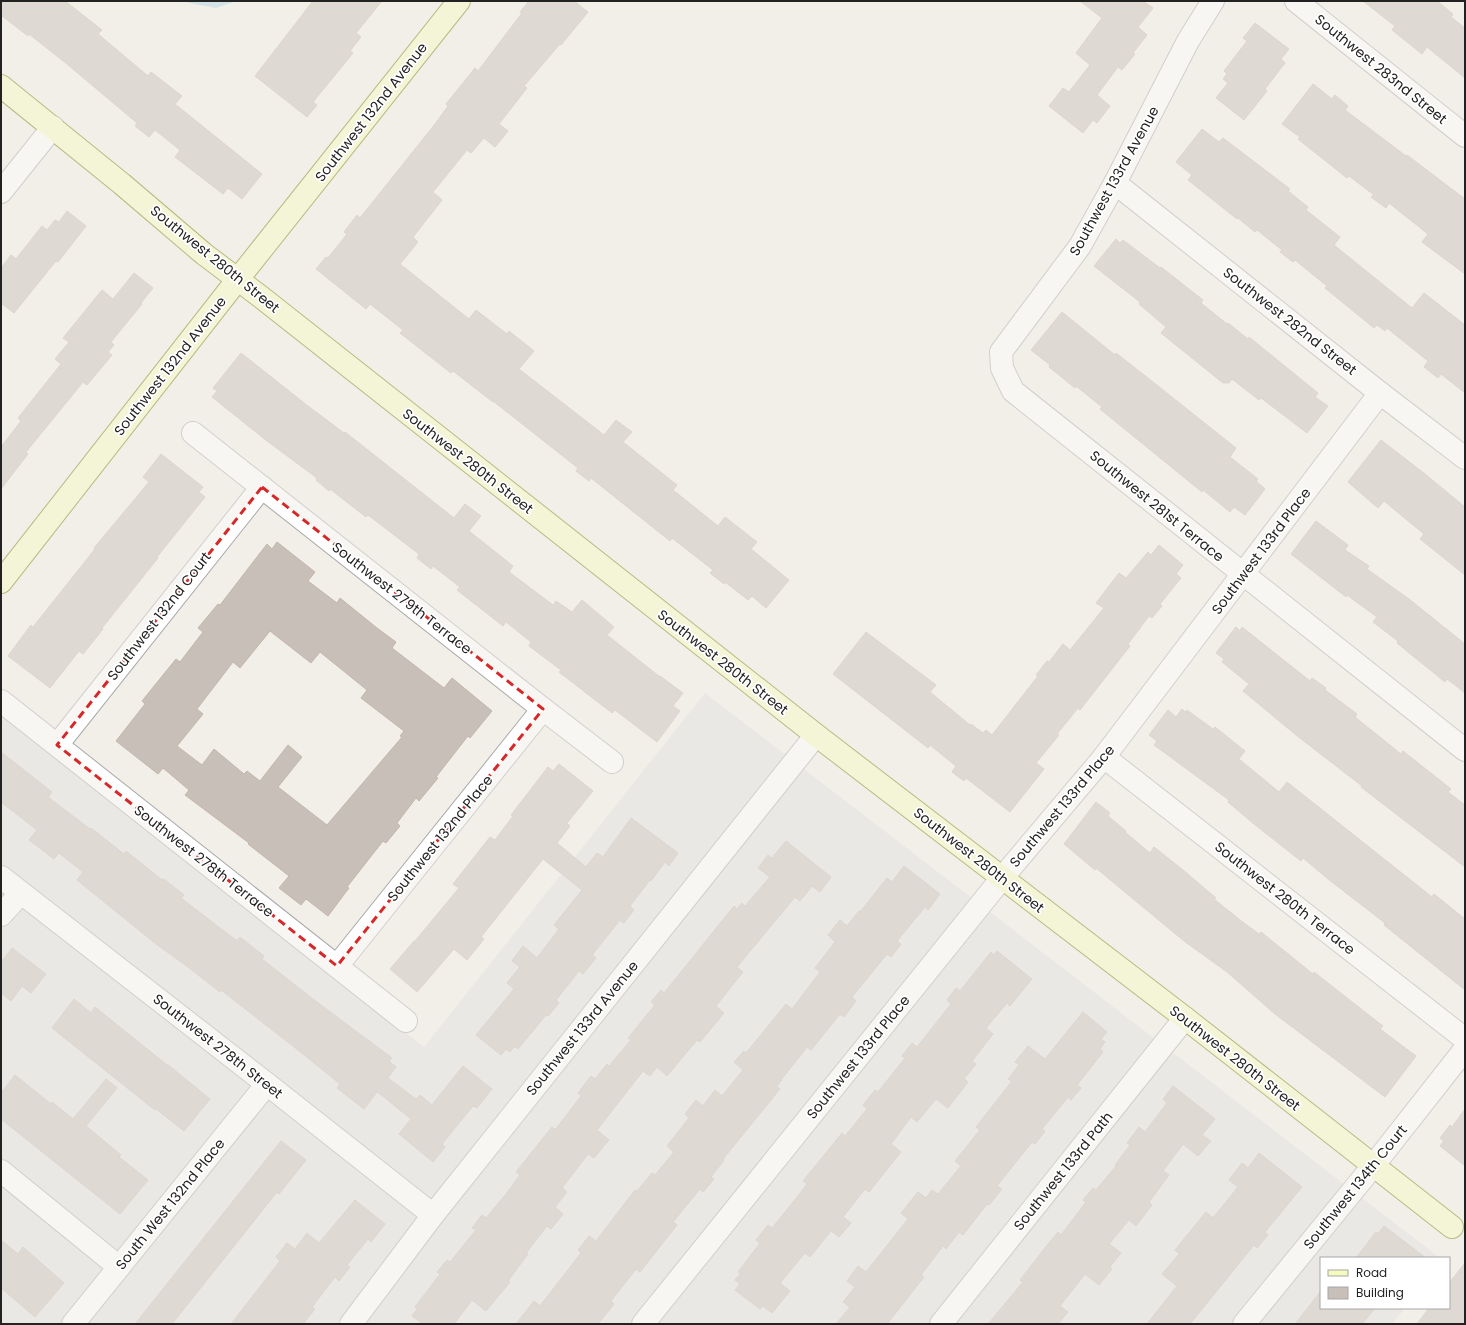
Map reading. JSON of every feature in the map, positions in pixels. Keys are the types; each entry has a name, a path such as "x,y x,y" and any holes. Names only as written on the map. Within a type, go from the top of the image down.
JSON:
{"street":[{"name":"Southwest 132nd Avenue","path":"1,582 238,279 459,1"},
{"name":"Southwest 133rd Avenue","path":"1001,352 1080,246 1116,183 1188,41 1213,1"},
{"name":"Southwest 283nd Street","path":"1296,1 1465,136"},
{"name":"Southwest 280th Street","path":"1,86 53,127 204,254 238,279 816,735 1185,1018 1452,1227"},
{"path":"1,192 53,127"},
{"name":"Southwest 282nd Street","path":"1116,183 1380,393 1465,458"},
{"name":"Southwest 281st Terrace","path":"1001,352 1002,368 1014,391 1465,750"},
{"name":"Southwest 133rd Place","path":"643,1324 1002,878 1104,757 1380,393"},
{"name":"Southwest 279th Terrace","path":"193,433 612,762"},
{"name":"Southwest 132nd Court","path":"57,745 262,487"},
{"name":"Southwest 278th Terrace","path":"1,701 406,1021"},
{"name":"Southwest 132nd Place","path":"337,966 543,709"},
{"name":"Southwest 133rd Avenue","path":"351,1324 433,1215 816,735"},
{"name":"Southwest 280th Terrace","path":"1104,757 1465,1040"},
{"name":"Southwest 278th Street","path":"1,877 433,1215"},
{"path":"1,915 21,893"},
{"name":"Southwest 133rd Path","path":"941,1324 1185,1018"},
{"name":"Southwest 134th Court","path":"1244,1324 1373,1166 1465,1049"},
{"name":"South West 132nd Place","path":"73,1324 267,1084"},
{"path":"1,1172 119,1267"}],"highlighted area":[{"path":"262,487 543,709 337,966 57,745"}],"shaded area":[{"path":"705,693 1439,1257 1320,1257 1320,1309 1404,1309 1392,1324 1,1324 1,715 424,1047"}],"water":[{"path":"186,1 236,1 216,8 189,3"}],"building":[{"path":"1,1 65,1 102,30 98,34 148,76 151,72 182,96 175,104 262,174 242,199 228,188 223,194 175,157 180,150 155,130 149,137 135,126 137,123 67,64 29,34 28,36 1,15"},
{"path":"313,1 382,1 356,33 361,37 350,51 353,53 313,102 317,105 307,117 255,76"},
{"path":"529,1 574,1 588,12 524,86 527,88 499,124 508,131 495,147 484,138 471,153 467,150 433,192 442,200 413,237 418,242 400,264 469,319 476,310 507,334 509,331 534,351 519,369 604,435 616,420 632,432 623,442 677,485 673,490 718,526 725,517 757,542 751,549 789,580 766,608 752,596 748,600 725,582 724,584 710,573 713,570 672,538 670,541 591,478 589,481 576,471 578,468 493,401 453,371 451,373 400,333 403,330 370,304 366,309 316,269 326,257 328,258 347,234 344,232 357,215 360,218 435,124 448,106 446,104 475,68 478,71 522,13 520,12"},
{"path":"1080,1 1143,1 1153,8 1138,27 1147,35 1133,53 1135,54 1122,70 1118,67 1097,95 1110,106 1097,123 1093,120 1083,133 1049,106 1063,88 1069,92 1090,65 1076,53 1102,18"},
{"path":"1363,1 1437,1 1453,14 1451,17 1465,28 1465,78 1427,47 1422,54 1392,30 1395,26"},
{"path":"1255,23 1289,49 1281,59 1285,63 1265,89 1267,91 1244,120 1216,98 1228,83 1223,79 1227,74 1224,71 1247,41 1243,38"},
{"path":"1313,84 1332,99 1335,95 1348,106 1345,110 1465,199 1465,274 1422,242 1428,234 1389,203 1386,208 1371,197 1374,195 1349,176 1347,178 1298,139 1300,137 1282,124"},
{"path":"1202,129 1219,142 1223,138 1290,189 1288,191 1308,207 1306,210 1340,237 1334,245 1412,308 1424,293 1465,325 1465,393 1441,374 1438,378 1424,367 1428,361 1387,328 1385,331 1377,325 1374,328 1325,288 1327,286 1295,260 1293,262 1280,252 1282,250 1257,230 1255,232 1238,218 1237,219 1188,180 1192,175 1176,162"},
{"path":"67,211 86,226 58,262 56,261 14,313 1,303 1,268 11,255 16,259 42,226 47,230 55,220 59,222"},
{"path":"1116,239 1120,243 1123,240 1160,268 1161,267 1203,300 1201,303 1227,324 1228,323 1248,339 1249,337 1318,393 1315,397 1328,406 1307,433 1261,398 1259,400 1232,379 1229,383 1223,383 1161,333 1166,327 1139,304 1140,302 1094,266"},
{"path":"134,273 153,288 111,342 114,345 108,352 112,355 87,385 83,382 26,452 28,454 1,489 1,447 21,421 18,418 61,364 55,359 69,342 63,338 102,290 113,299"},
{"path":"1062,312 1115,355 1116,353 1236,448 1230,457 1258,479 1256,481 1265,489 1245,515 1234,507 1230,512 1203,490 1202,492 1100,409 1102,407 1049,367 1050,365 1031,350"},
{"path":"241,353 308,406 344,433 345,432 454,518 465,504 481,516 469,531 513,566 509,572 553,605 556,601 572,612 582,600 614,627 607,635 660,677 683,693 673,706 680,711 657,742 615,710 612,713 559,672 561,670 529,646 531,642 506,622 503,626 457,590 460,587 433,566 431,569 417,558 419,554 368,515 366,517 330,489 329,491 316,480 317,478 267,441 212,397 217,391 213,388"},
{"path":"1381,440 1465,507 1465,575 1420,539 1424,534 1384,501 1378,508 1348,482"},
{"path":"161,454 203,487 199,492 205,497 83,654 79,651 50,688 8,656 31,625 33,627 95,549 94,548 149,482 143,477"},
{"path":"1316,521 1348,545 1345,550 1369,566 1367,569 1409,599 1465,644 1465,693 1447,679 1445,682 1397,643 1398,641 1373,622 1377,617 1347,595 1346,597 1291,554"},
{"path":"277,542 315,572 308,581 337,603 340,598 396,642 392,648 444,688 452,678 492,711 470,738 468,736 436,777 438,778 419,801 416,798 397,823 400,826 386,843 383,841 347,887 349,888 328,916 306,899 301,905 279,888 289,876 248,844 249,843 185,795 189,790 163,768 158,774 116,741 145,704 142,701 176,659 180,662 203,632 198,628 218,604 220,605 267,544 272,549","holes":["270,631 311,663 320,652 367,690 361,698 404,731 400,736 402,737 327,825 278,787 302,757 288,745 260,781 247,771 244,774 214,749 202,765 177,746 203,714 197,709 233,662 240,668"]},
{"path":"1159,545 1183,565 1176,574 1181,578 1160,604 1162,606 1152,618 1149,616 1128,644 1130,646 1080,710 1078,708 1057,734 1059,735 1036,763 1044,769 1010,812 966,778 964,781 952,772 956,766 930,745 928,748 833,674 866,632 936,685 930,692 970,725 971,724 983,733 986,730 992,735 1038,676 1036,675 1047,661 1049,662 1063,644 1070,650 1104,608 1096,603 1119,573 1126,578 1148,552 1151,555"},
{"path":"1236,627 1240,631 1242,627 1310,681 1312,678 1326,688 1325,690 1357,714 1355,717 1401,754 1403,751 1451,789 1448,792 1465,805 1465,867 1361,787 1362,786 1296,735 1243,691 1249,684 1222,662 1224,659 1216,653"},
{"path":"1182,709 1185,712 1187,710 1213,729 1215,727 1245,751 1239,759 1279,792 1287,782 1432,897 1434,894 1465,919 1465,990 1384,925 1385,923 1303,858 1301,861 1228,802 1229,800 1154,745 1157,741 1149,735 1168,710 1176,717"},
{"path":"1,752 52,792 48,797 124,854 126,851 162,880 164,879 184,895 181,898 237,941 240,937 264,956 262,959 392,1058 389,1061 396,1067 388,1078 416,1099 420,1095 432,1105 463,1066 492,1089 477,1108 473,1106 442,1144 445,1147 433,1162 399,1134 411,1119 384,1097 377,1092 364,1109 337,1088 340,1084 303,1054 221,990 220,992 156,944 77,880 83,872 59,853 54,859 29,840 37,830 1,802"},
{"path":"559,764 593,791 567,823 570,826 557,843 586,867 597,853 603,857 631,818 678,853 669,866 665,862 651,881 650,880 630,906 634,910 624,923 620,920 592,955 596,958 583,974 579,971 556,1000 559,1003 548,1016 546,1015 518,1049 515,1046 510,1052 506,1049 501,1055 476,1035 514,989 507,983 520,967 512,961 523,946 537,958 559,929 554,925 582,890 543,859 481,937 484,939 467,960 454,949 417,992 390,969 459,888 453,884 490,837 495,840 513,816 511,815 548,767 553,771"},
{"path":"1096,802 1110,813 1108,816 1150,853 1154,847 1216,898 1214,899 1240,920 1259,934 1261,932 1313,974 1314,972 1383,1026 1380,1029 1416,1056 1385,1097 1275,1014 1227,972 1184,941 1096,868 1095,870 1064,844"},
{"path":"786,841 831,877 820,892 812,886 800,901 795,897 737,967 743,972 716,1006 724,1013 700,1042 697,1040 667,1076 657,1067 650,1076 643,1071 597,1130 609,1140 594,1158 588,1154 562,1188 567,1192 555,1207 563,1214 551,1229 547,1226 526,1253 528,1254 508,1281 510,1282 486,1311 472,1300 454,1324 423,1324 412,1316 417,1309 415,1307 440,1274 437,1272 447,1260 450,1262 476,1230 472,1228 482,1215 486,1218 506,1194 520,1175 516,1172 552,1127 555,1130 581,1096 578,1093 591,1076 595,1079 607,1064 609,1066 631,1040 628,1038 655,1005 651,1002 661,990 664,993 734,906 737,909 742,903 745,906 770,877 758,868 768,855 772,858"},
{"path":"904,866 940,894 928,910 925,907 897,941 901,944 891,957 887,954 852,997 856,1001 844,1017 840,1014 811,1050 807,1047 777,1086 780,1089 723,1159 724,1160 711,1177 714,1179 703,1192 700,1189 673,1222 677,1225 640,1272 636,1269 611,1301 614,1304 598,1324 516,1324 534,1301 540,1306 581,1253 578,1250 589,1236 596,1241 635,1190 637,1191 652,1173 655,1175 674,1152 667,1146 689,1118 685,1114 696,1100 703,1106 715,1090 722,1096 743,1070 734,1062 744,1051 746,1053 786,1004 792,1009 820,972 815,968 835,942 828,935 840,920 847,926 887,878 892,882"},
{"path":"12,948 46,974 31,993 22,986 11,1001 1,993 1,962"},
{"path":"997,951 1032,979 1010,1006 1007,1003 986,1028 993,1034 972,1061 976,1064 964,1079 968,1082 948,1108 936,1099 917,1122 911,1117 891,1144 901,1152 869,1192 865,1189 843,1217 851,1223 839,1237 831,1231 810,1257 805,1253 780,1283 790,1291 772,1313 763,1306 760,1309 735,1290 740,1284 735,1280 741,1273 738,1272 760,1243 756,1240 768,1225 772,1228 807,1184 803,1181 842,1133 845,1136 867,1109 863,1105 875,1090 878,1092 905,1058 902,1056 912,1043 917,1047 951,1004 947,1000 956,988 960,991 991,952 994,955"},
{"path":"74,999 91,1013 95,1007 210,1099 184,1131 156,1109 155,1110 52,1028"},
{"path":"1083,1012 1107,1032 1101,1039 1105,1042 1100,1049 1103,1052 1077,1085 1081,1088 1071,1100 1068,1097 1042,1129 1045,1131 1035,1144 1032,1142 997,1186 1002,1189 989,1205 987,1204 963,1235 959,1232 946,1249 943,1246 921,1275 924,1277 887,1324 836,1324 850,1307 843,1302 855,1287 847,1281 858,1266 866,1272 908,1219 901,1213 918,1192 926,1198 932,1190 938,1194 961,1166 955,1161 980,1130 976,1127 1012,1081 1008,1079 1019,1065 1015,1062 1028,1046 1045,1059"},
{"path":"15,1075 51,1104 52,1102 73,1119 106,1079 117,1088 86,1126 121,1155 119,1157 148,1180 120,1214 1,1119 1,1093"},
{"path":"1173,1086 1215,1119 1202,1135 1211,1141 1198,1156 1183,1144 1163,1171 1169,1175 1149,1202 1152,1205 1136,1226 1129,1220 1109,1244 1121,1253 1110,1267 1112,1269 1099,1285 1085,1274 1060,1306 1068,1312 1058,1324 988,1324 1023,1282 1020,1280 1048,1244 1058,1232 1061,1235 1086,1202 1083,1200 1093,1188 1096,1190 1116,1166 1115,1165 1130,1145 1127,1143 1139,1127 1145,1132 1167,1103 1163,1099"},
{"path":"1465,1109 1465,1166 1440,1146 1444,1141 1440,1138 1450,1125 1452,1127"},
{"path":"281,1141 306,1160 279,1194 277,1192 172,1324 135,1324"},
{"path":"1259,1153 1302,1187 1265,1232 1268,1235 1257,1248 1254,1245 1190,1324 1147,1324 1177,1286 1162,1274 1179,1254 1175,1250 1206,1212 1213,1218 1238,1187 1229,1180 1242,1163 1248,1168"},
{"path":"355,1200 385,1224 371,1242 368,1239 347,1265 350,1267 339,1281 335,1277 312,1307 315,1309 303,1324 231,1324 280,1261 276,1257 287,1243 295,1249 307,1233 319,1243"},
{"path":"1384,1226 1425,1257 1357,1257 1376,1232 1378,1234"},
{"path":"1,1240 18,1254 23,1247 64,1283 35,1317 1,1288"},
{"path":"1465,1263 1465,1324 1417,1324 1428,1309 1450,1309 1450,1282"},
{"path":"1320,1292 1320,1309 1374,1309 1362,1324 1295,1324"}]}
